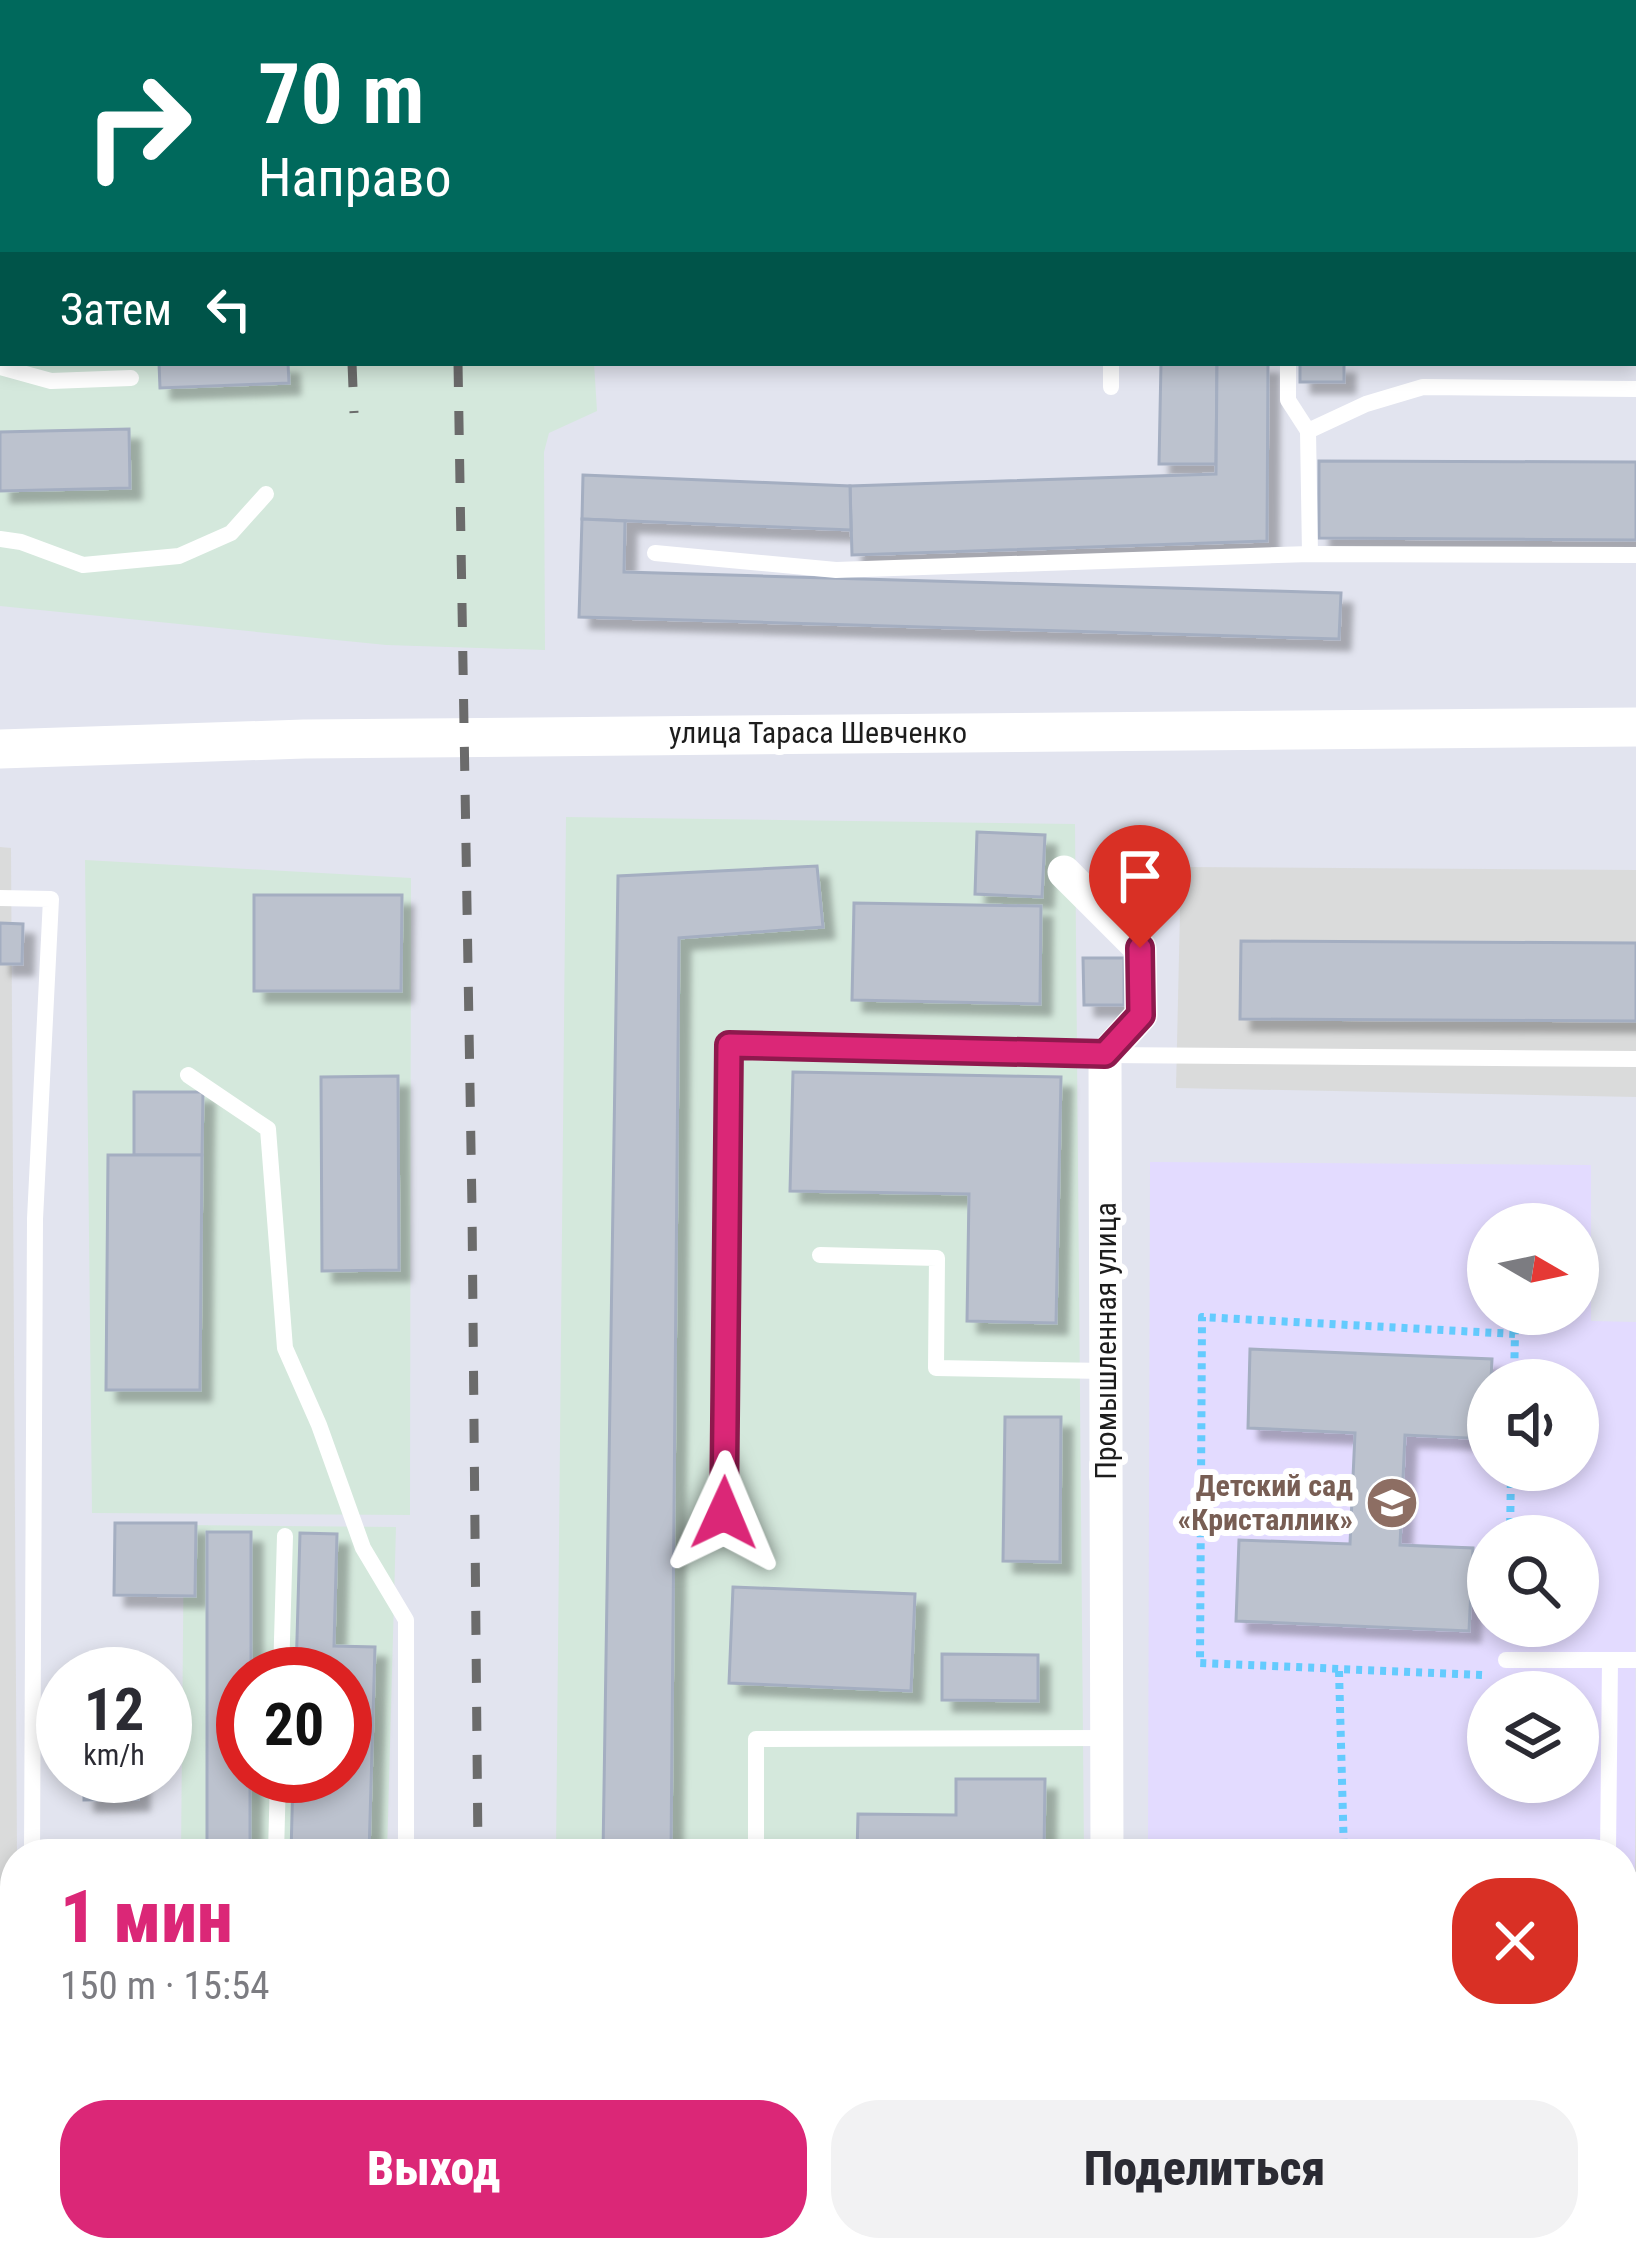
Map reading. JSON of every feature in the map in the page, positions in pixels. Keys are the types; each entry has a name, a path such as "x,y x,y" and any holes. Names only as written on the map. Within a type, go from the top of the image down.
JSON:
{"street":[{"name":"улица Тараса Шевченко","path":"0,749 620,734 1636,727"},
{"path":"1064,872 1140,948 1141,1015 1105,1054"},
{"name":"Промышленная улица","path":"1105,1054 1107,1839"}],"lane":[{"path":"1111,366 1111,387"},
{"path":"1288,366 1288,400 1308,431 1310,554"},
{"path":"0,367 50,381 131,378"},
{"path":"1308,431 1366,404 1423,386 1636,389"},
{"path":"0,539 83,565 179,556 232,532 266,494"},
{"path":"655,553 836,570 1310,554 1636,555"},
{"path":"0,898 51,899 35,1219 32,1839"},
{"path":"724,1513 729,1045 1636,1059"},
{"path":"188,1076 268,1129 285,1348 319,1425 363,1548 406,1619 406,1839"},
{"path":"820,1255 938,1258 936,1367 1106,1371"},
{"path":"282,1647 285,1536"},
{"path":"1506,1660 1636,1660"},
{"path":"1608,1839 1610,1660"},
{"path":"756,1839 756,1738 1107,1738"},
{"path":"276,1839 277,1803"}],"path":[{"path":"1506,1660 1505,1676 1200,1664 1202,1317 1515,1334 1514,1359"},
{"path":"1339,1671 1344,1839"}],"shaded area":[{"path":"0,366 594,366 597,411 549,433 544,452 545,650 386,645 0,606"},
{"path":"566,817 1075,824 1084,1839 556,1839"},
{"path":"0,847 11,848 17,1839 0,1839"},
{"path":"85,860 411,878 410,1515 92,1513"},
{"path":"1181,867 1636,870 1636,1097 1176,1088"},
{"name":"Детский сад «Кристаллик»","path":"1150,1162 1591,1165 1591,1203 1467,1203 1467,1335 1599,1335 1599,1321 1636,1322 1635,1839 1148,1839"},
{"path":"184,1525 396,1527 387,1839 181,1839 181,1803 192,1803 192,1647 183,1647"}],"building":[{"path":"159,366 288,366 289,383 160,388"},
{"path":"1161,366 1217,366 1216,464 1159,464"},
{"path":"1217,366 1268,366 1267,541 852,555 850,486 1216,474"},
{"path":"1300,366 1344,366 1344,382 1300,382"},
{"path":"129,429 130,488 0,491 0,432"},
{"path":"1319,461 1636,462 1636,540 1319,538"},
{"path":"583,475 850,486 851,530 582,519"},
{"path":"582,519 625,521 624,572 1341,593 1339,639 579,617"},
{"path":"977,832 1045,835 1042,897 975,894"},
{"path":"817,866 823,927 679,938 671,1839 603,1839 618,876"},
{"path":"254,895 402,895 401,991 254,991"},
{"path":"854,903 1041,906 1040,1004 852,1000"},
{"path":"0,923 23,924 22,964 0,964"},
{"path":"1241,941 1636,943 1636,1021 1240,1019"},
{"path":"1083,958 1124,958 1124,1005 1084,1005"},
{"path":"793,1072 1061,1077 1056,1323 967,1321 969,1194 790,1191"},
{"path":"398,1076 399,1270 322,1271 321,1077"},
{"path":"134,1092 203,1092 202,1155 134,1155"},
{"path":"108,1155 202,1155 200,1390 106,1390"},
{"path":"1250,1349 1492,1359 1467,1359 1467,1438 1405,1435 1400,1545 1467,1548 1467,1631 1236,1621 1239,1540 1350,1544 1355,1433 1248,1428"},
{"path":"1005,1417 1061,1417 1060,1562 1003,1561"},
{"path":"115,1523 196,1523 195,1596 114,1595"},
{"path":"207,1532 251,1532 251,1647 216,1647 216,1803 250,1803 250,1839 207,1839"},
{"path":"300,1533 337,1534 334,1646 375,1647 372,1750 372,1647 297,1647"},
{"path":"733,1587 915,1594 911,1691 729,1683"},
{"path":"942,1654 1038,1655 1038,1701 942,1700"},
{"path":"956,1779 1045,1779 1044,1839 857,1839 858,1814 956,1815"},
{"path":"292,1803 370,1803 369,1839 291,1839"}],"railway":[{"path":"352,366 354,413"},
{"path":"458,366 478,1839"}],"place":[{"name":"Детский сад «Кристаллик»","path":"1392,1503"}],"route":[{"path":"724,1513 729,1045 1105,1054 1141,1015 1140,948"}]}
